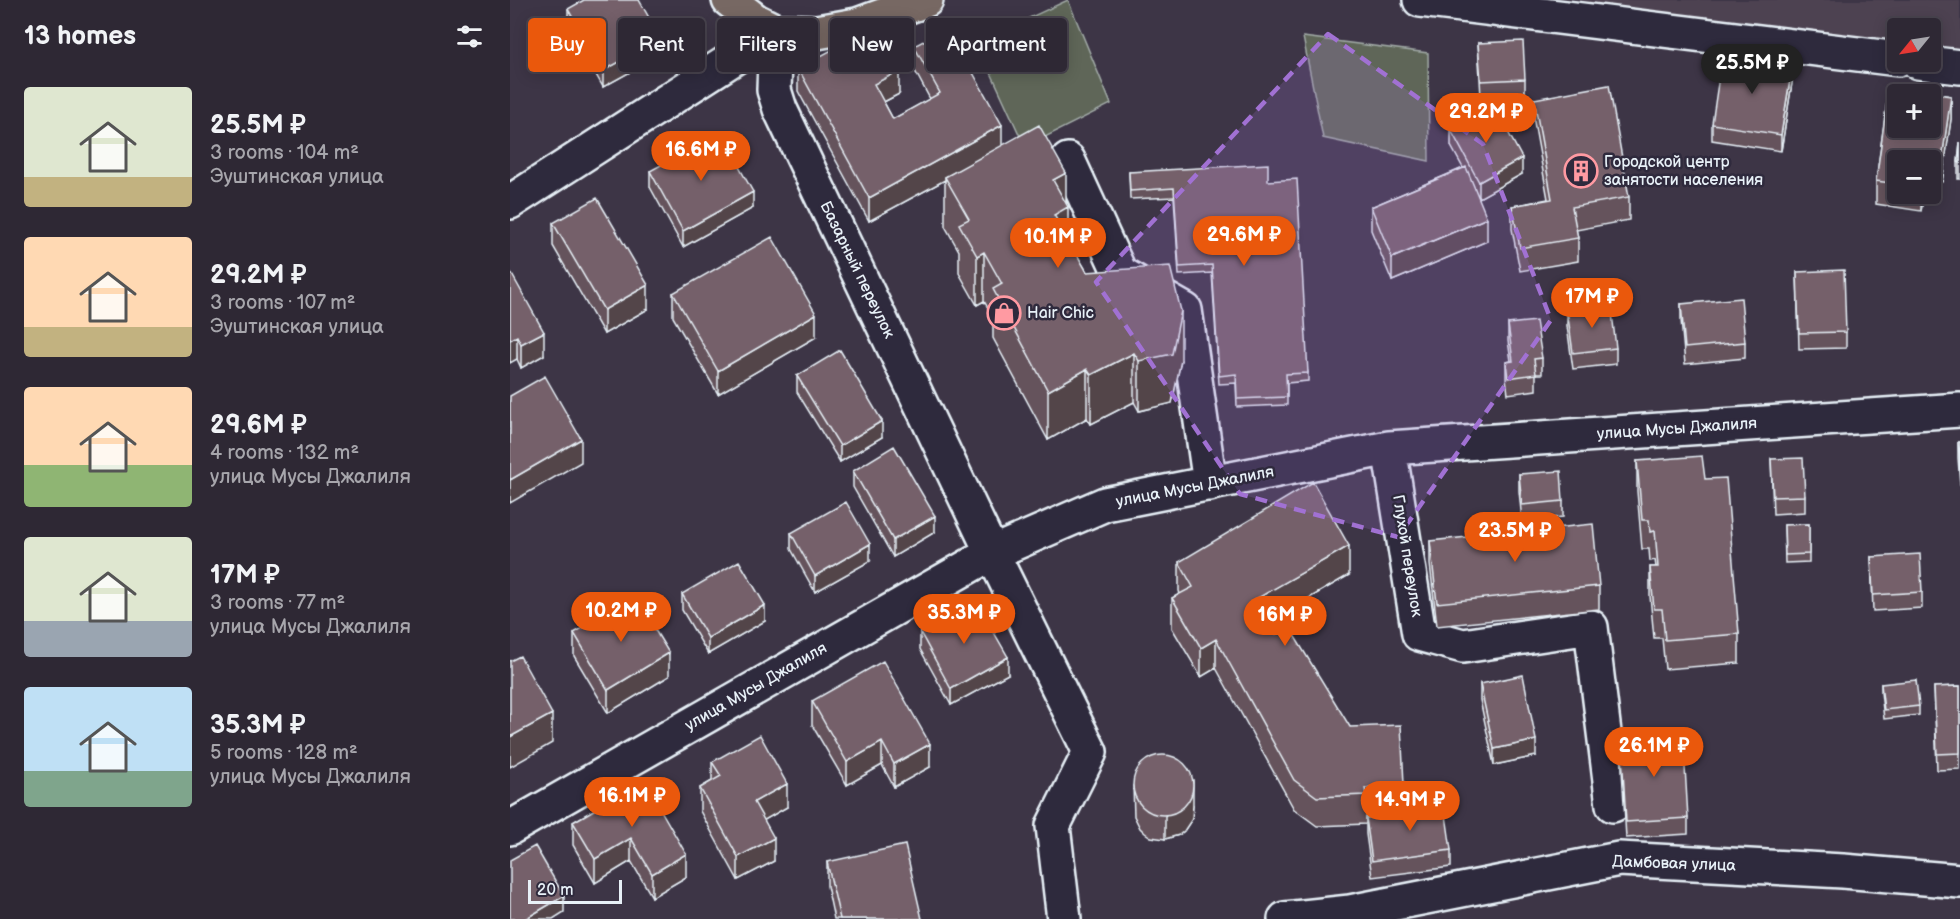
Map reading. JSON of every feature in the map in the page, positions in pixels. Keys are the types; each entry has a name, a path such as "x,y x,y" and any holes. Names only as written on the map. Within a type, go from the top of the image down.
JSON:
{"main road":[{"path":"729,0 752,18"},
{"path":"818,32 857,25 926,0"}],"street":[{"path":"1420,0 1887,58"},
{"path":"1941,65 1960,67"},
{"path":"510,202 717,69"},
{"name":"Базарный переулок","path":"775,72 774,90 780,109 992,553 1090,752 1053,826 1064,919"},
{"path":"1068,160 1120,273 1185,310 1210,484"},
{"name":"улица Мусы Джалиля","path":"510,828 992,553 1105,504 1389,448 1960,410"},
{"name":"Глухой переулок","path":"1389,448 1419,634 1463,646 1590,627 1612,805"},
{"name":"Дамбовая улица","path":"1285,919 1350,912 1619,860 1843,871 1960,881"}],"highlighted area":[{"path":"1328,34 1483,144 1551,320 1398,537 1240,494 1096,282"}],"shaded area":[{"path":"1554,0 1960,0 1960,51 1941,49 1941,18 1887,18 1887,43"}],"green space":[{"path":"1068,0 1111,104 1025,147 991,72 1067,72 1067,18 1029,18"},
{"path":"1303,37 1428,53 1429,161 1323,138"}],"building":[{"path":"584,0 639,0 649,18 618,18 618,63 606,69 606,18 573,18 568,9"},
{"path":"926,40 926,68 914,46"},
{"path":"1523,41 1525,79 1481,81 1478,43"},
{"path":"830,51 830,72 897,72 874,84 893,119 940,93 928,72 972,72 1002,125 869,198 800,72 818,72 818,57"},
{"path":"1722,56 1792,67 1781,135 1712,124"},
{"name":"Городской центр занятости населения","path":"1609,85 1629,197 1572,207 1578,238 1520,248 1512,206 1552,199 1534,99"},
{"path":"1521,94 1529,107 1507,120 1499,107"},
{"path":"1941,95 1951,96 1942,159 1941,150 1887,150 1887,182 1876,181 1887,101 1887,138 1941,138"},
{"path":"1494,106 1522,158 1479,182 1451,130"},
{"path":"1039,125 1066,173 1053,180 1068,207 1054,215 1087,272 1170,266 1181,311 1172,354 1139,361 1134,353 1091,375 1087,369 1048,391 993,289 1002,284 984,252 977,256 959,224 969,219 945,177"},
{"path":"720,133 753,192 683,231 650,171"},
{"path":"1268,164 1268,181 1297,179 1308,373 1286,374 1287,397 1237,399 1236,374 1219,376 1212,265 1179,267 1174,188 1130,191 1129,172"},
{"path":"1466,167 1487,218 1392,258 1371,207"},
{"path":"597,198 648,285 604,310 553,223"},
{"path":"772,237 816,314 718,371 673,293"},
{"path":"1844,270 1846,332 1799,333 1797,272"},
{"path":"510,271 544,332 521,344 517,336 510,340"},
{"path":"1741,298 1745,342 1685,348 1681,304"},
{"path":"1611,304 1616,348 1573,353 1567,310"},
{"path":"1536,321 1542,358 1534,359 1536,374 1508,378 1506,362 1513,361 1508,324"},
{"path":"840,350 882,421 840,446 797,376"},
{"path":"545,376 581,439 510,480 510,396"},
{"path":"1958,442 1960,442 1960,469"},
{"path":"894,446 935,516 893,540 853,471"},
{"path":"1702,456 1705,479 1726,478 1739,634 1665,640 1662,609 1654,609 1650,567 1658,567 1655,531 1650,532 1649,520 1642,520 1637,461"},
{"path":"1803,458 1805,496 1773,497 1771,459"},
{"path":"1561,471 1563,501 1522,505 1519,474"},
{"path":"1313,482 1349,546 1256,599 1276,634 1289,627 1350,727 1401,725 1404,784 1365,788 1366,795 1317,797 1294,780 1216,639 1201,648 1172,598 1193,587 1179,562"},
{"path":"846,502 870,544 815,576 791,533"},
{"path":"1593,524 1599,586 1437,603 1430,541"},
{"path":"1809,524 1809,554 1785,555 1784,525"},
{"path":"1920,554 1922,592 1873,595 1871,557"},
{"path":"739,561 765,605 708,638 682,594"},
{"path":"635,597 669,653 608,690 574,633"},
{"path":"976,601 1008,657 951,689 920,632"},
{"path":"520,656 552,714 510,737 510,661"},
{"path":"883,661 930,744 894,764 882,742 847,762 812,701"},
{"path":"1523,675 1536,740 1494,749 1480,684"},
{"path":"1916,680 1919,706 1884,710 1881,684"},
{"path":"1960,686 1960,753 1937,754 1934,687"},
{"path":"1683,733 1688,818 1626,822 1621,737"},
{"path":"760,735 787,784 754,802 774,838 738,857 700,788 721,776 712,762"},
{"path":"1163,755 1180,760 1188,768 1193,785 1188,802 1180,810 1163,815 1146,810 1138,802 1133,785 1138,768 1146,760"},
{"path":"644,781 686,854 652,874 631,838 595,859 573,822"},
{"path":"1443,794 1451,850 1372,861 1366,818 1427,810 1425,797"},
{"path":"905,845 922,919 840,919 827,862"},
{"path":"535,846 564,896 525,919 510,919 510,860"}],"place":[{"name":"Городской центр занятости населения","path":"1581,171"},
{"name":"Hair Chic","path":"1004,313"}]}
